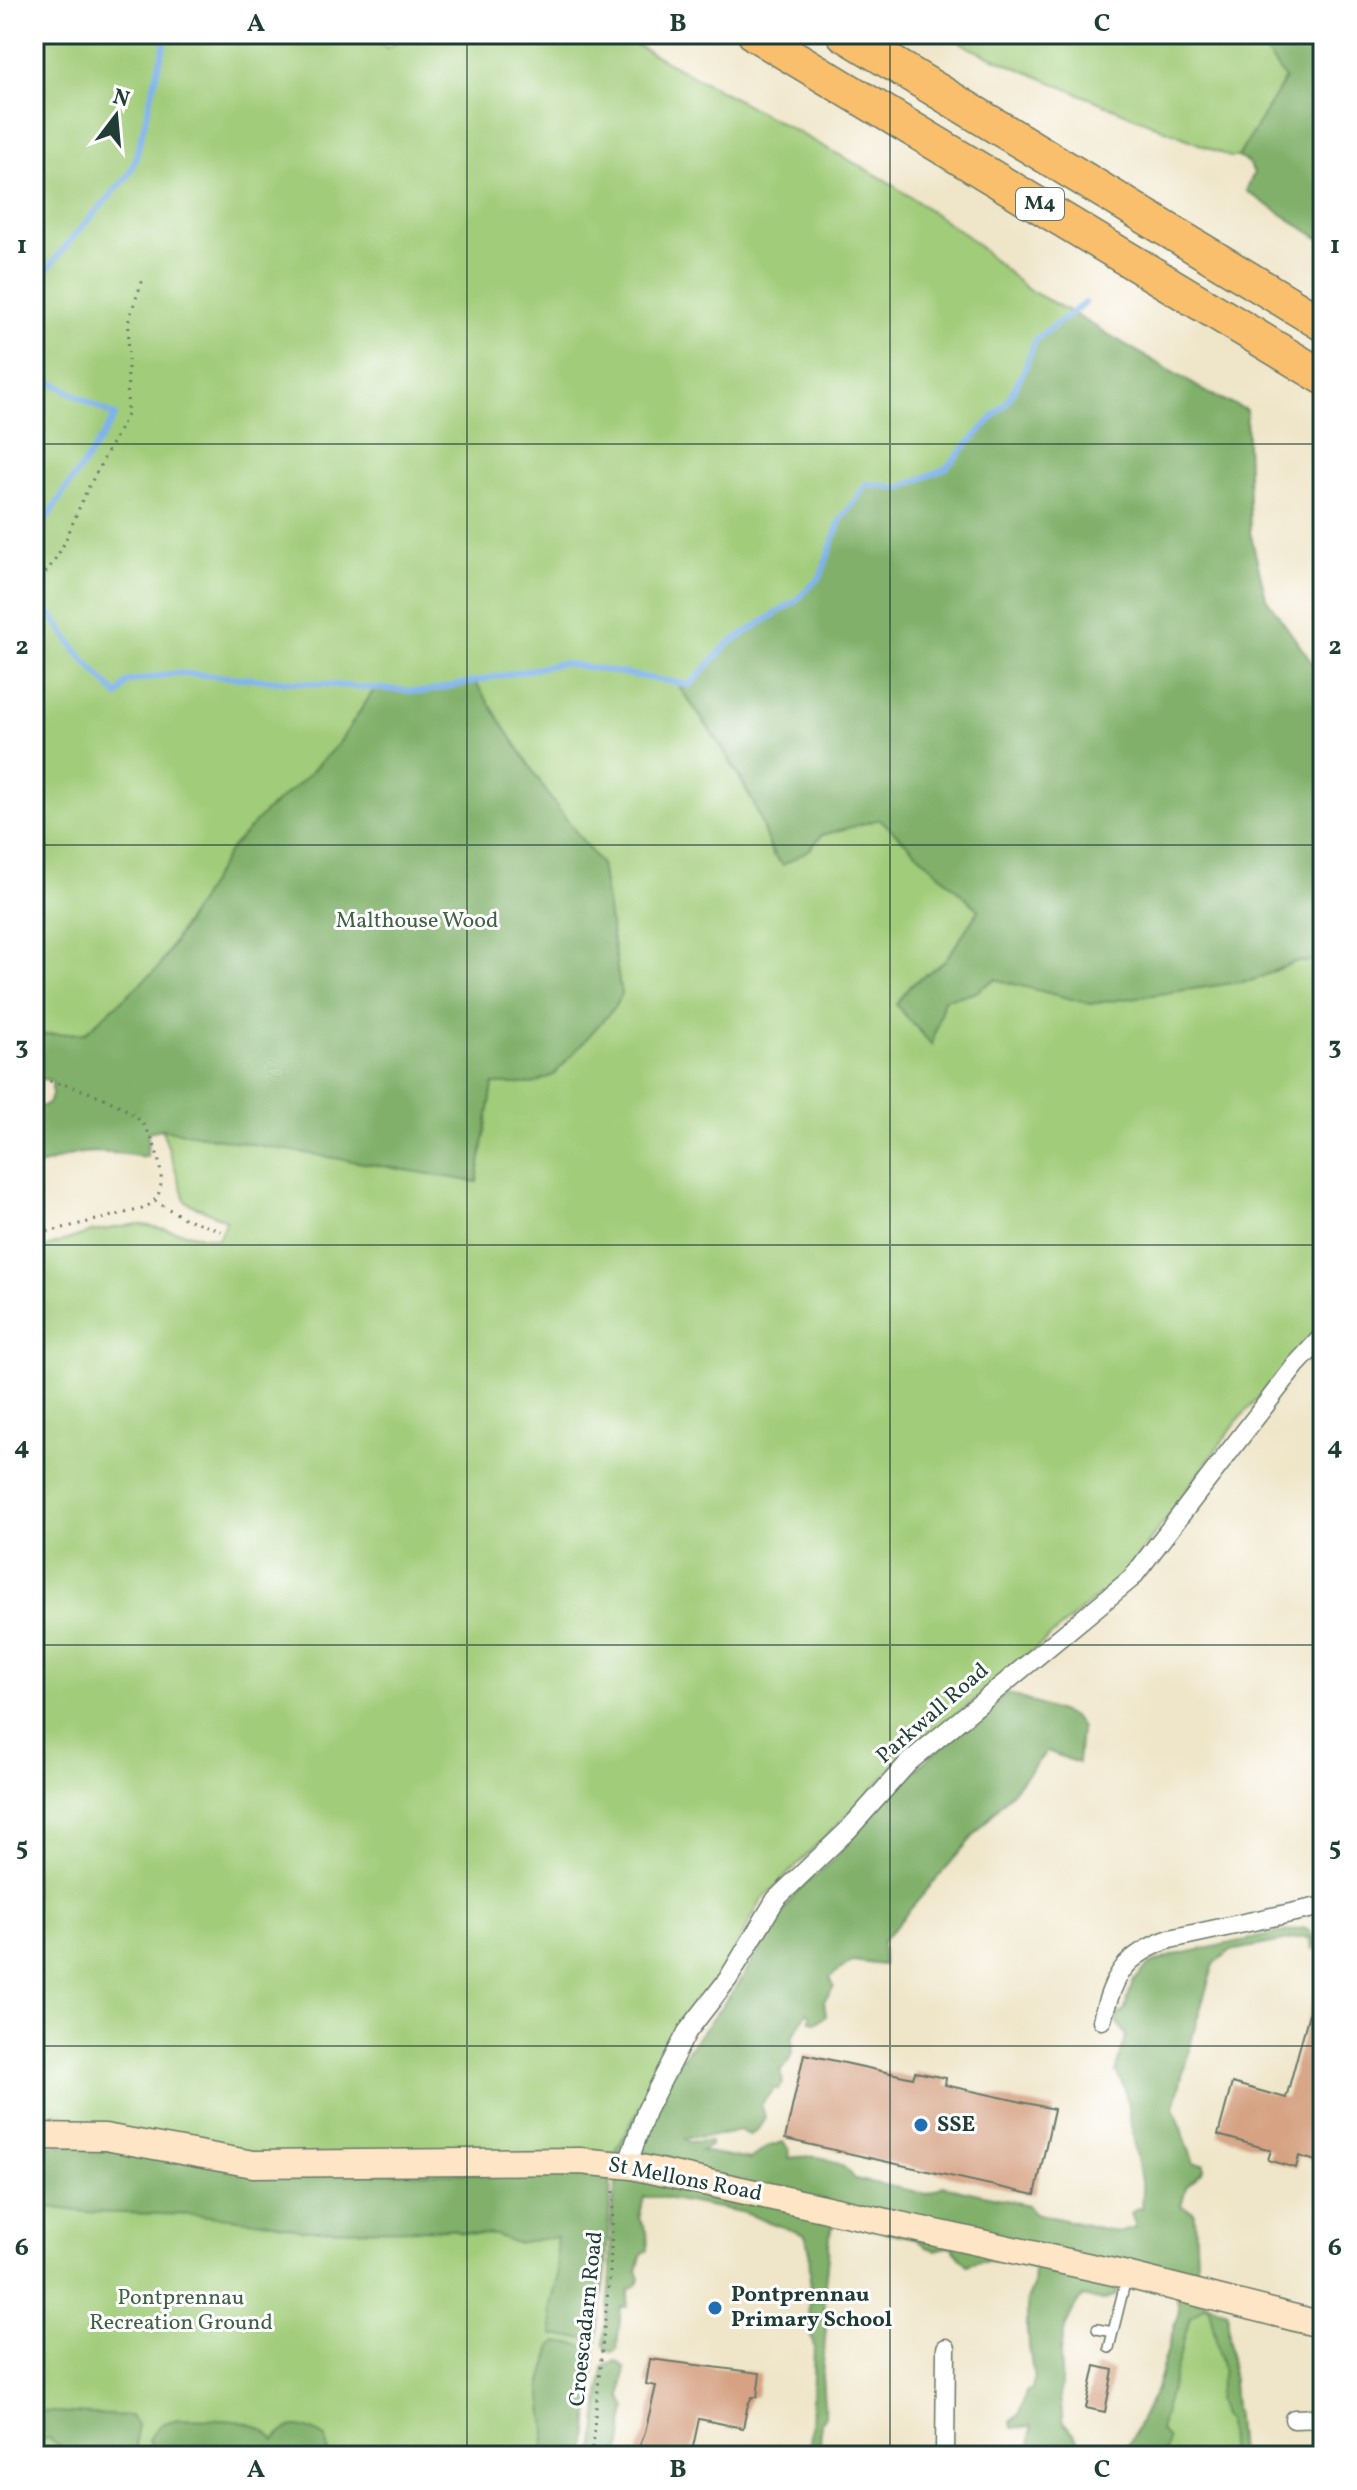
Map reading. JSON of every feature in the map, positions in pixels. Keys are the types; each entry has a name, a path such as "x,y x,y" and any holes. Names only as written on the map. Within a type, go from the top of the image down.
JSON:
{"highway":[{"name":"M4","path":"755,34 1323,377"},
{"name":"M4","path":"844,34 1323,324"}],"main road":[{"name":"St Mellons Road","path":"34,2136 105,2137 253,2164 580,2161 621,2175 1127,2275 1323,2325"}],"street":[{"name":"Parkwall Road","path":"621,2175 646,2111 687,2032 728,1979 776,1899 848,1830 909,1762 1132,1578 1287,1376 1323,1336"},
{"path":"1102,2020 1117,1976 1134,1955 1149,1946 1323,1906"},
{"path":"945,2456 946,2348"},
{"path":"1294,2419 1323,2418"}],"lane":[{"path":"1109,2348 1127,2275"},
{"path":"1097,2329 1113,2332"}],"path":[{"path":"34,584 48,570 62,548 86,492 127,415 129,318 144,276"},
{"path":"34,1078 95,1096 116,1105 141,1122 153,1141 160,1161 161,1183 155,1201 142,1209 34,1235"},
{"path":"155,1201 184,1218 221,1231"},
{"name":"Croescadarn Road","path":"591,2456 621,2175"}],"green space":[{"path":"34,34 363,34 387,48 407,34 616,34 884,179 967,236 1027,289 1072,313 1035,340 1025,369 1007,402 946,468 840,521 821,576 796,601 728,644 690,685 677,684 723,750 754,804 773,856 810,849 822,835 880,818 979,910 945,961 910,986 931,1045 944,999 974,993 995,979 1090,1003 1254,980 1295,962 1323,961 1323,1326 1237,1421 1133,1564 893,1768 760,1902 722,1975 615,2153 255,2159 34,2128 34,1251 91,1232 138,1224 218,1239 226,1220 186,1202 162,1129 477,1181 493,1084 532,1084 621,995 601,865 553,802 476,684 424,692 376,687 339,743 303,780 266,811 183,925 159,967 85,1033 34,1035"},
{"path":"949,34 1249,34 1259,42 1285,78 1238,157 1230,157 970,48"},
{"path":"1249,34 1323,34 1323,241 1246,191 1254,173 1249,163 1238,157 1285,79 1259,42"},
{"path":"1072,313 1210,394 1246,410 1250,532 1266,598 1323,678 1323,961 1294,962 1254,980 1090,1004 995,979 974,993 944,999 932,1045 896,1005 910,986 945,961 979,910 880,819 822,835 810,849 783,865 769,845 754,804 737,772 676,683 690,685 728,644 796,601 821,576 840,521 867,484 901,488 946,468 1007,402 1025,369 1035,340"},
{"name":"Malthouse Wood","path":"476,683 553,802 601,865 621,995 614,1008 554,1075 532,1084 493,1084 477,1182 162,1129 148,1132 147,1157 91,1152 34,1166 34,1108 47,1105 52,1096 52,1081 34,1077 34,1035 85,1033 159,967 231,848 339,743 376,687 424,692"},
{"path":"1007,1693 1073,1717 1081,1728 1078,1763 1047,1751 882,1942 883,1965 852,1961 830,1977 834,1987 824,2001 826,2016 817,2022 810,2021 807,2012 792,2038 791,2056 780,2070 783,2083 779,2089 773,2089 761,2105 765,2117 758,2129 750,2135 739,2130 685,2139 689,2142 710,2141 710,2146 701,2151 750,2160 767,2147 783,2142 789,2149 788,2158 825,2158 841,2165 855,2179 927,2194 943,2186 1028,2205 1034,2213 1117,2232 1136,2227 1131,2213 1137,2208 1142,2209 1143,2193 1125,2089 1116,2072 1126,2036 1117,2021 1118,2015 1125,2009 1133,1982 1150,1964 1175,1955 1303,1928 1318,1944 1313,1949 1309,1938 1304,1937 1230,1951 1214,1964 1174,2107 1194,2164 1204,2164 1204,2170 1186,2187 1181,2206 1194,2212 1195,2216 1198,2288 1110,2277 1117,2286 1116,2295 1103,2301 1083,2296 1078,2302 1067,2323 1061,2346 1060,2393 1062,2421 1082,2445 1080,2456 1049,2456 1030,2450 1032,2426 1012,2428 1011,2422 1020,2414 1026,2392 1032,2389 1034,2379 1027,2333 1027,2300 1033,2287 1034,2268 991,2261 967,2265 951,2246 936,2250 915,2238 839,2223 831,2228 824,2294 826,2328 822,2376 825,2416 821,2422 820,2456 810,2456 814,2347 808,2327 810,2273 809,2247 805,2235 741,2212 644,2197 639,2219 647,2231 648,2250 641,2256 638,2284 629,2290 627,2307 621,2307 617,2348 613,2352 608,2351 604,2345 615,2188 618,2177 647,2156 644,2152 615,2153 669,2051 682,2058 737,1986 796,1892 831,1862 879,1807 928,1758"},
{"name":"Pontprennau Recreation Ground","path":"34,2145 584,2167 597,2339 585,2456 34,2456"},
{"path":"34,2145 108,2146 391,2173 607,2174 611,2180 606,2268 597,2339 553,2335 550,2308 558,2278 556,2237 516,2243 495,2235 462,2233 451,2229 303,2230 269,2222 198,2215 84,2212 34,2205"},
{"path":"1176,2292 1227,2311 1239,2456 1230,2456 1227,2420 1217,2399 1223,2371 1208,2304 1190,2317 1160,2430 1168,2439 1164,2456 1111,2456 1128,2446 1156,2389 1179,2311"},
{"path":"1189,2296 1227,2311 1239,2456 1146,2456"},
{"path":"557,2342 595,2347 586,2456 542,2456 546,2431 541,2387 552,2345"},
{"path":"616,2361 625,2368 621,2398 627,2408 619,2456 594,2456 603,2367"},
{"path":"34,2411 131,2416 137,2425 136,2453 104,2456 77,2452 49,2438 34,2441"},
{"path":"179,2419 243,2422 275,2440 287,2429 305,2428 326,2438 328,2456 160,2456 153,2451 149,2440 161,2425"}],"building":[{"path":"1318,1980 1323,1981 1323,2163 1299,2156 1296,2168 1268,2160 1271,2150 1218,2135 1232,2083 1286,2098"},
{"path":"804,2054 913,2078 915,2072 946,2078 945,2085 1054,2109 1035,2195 785,2139"},
{"path":"650,2359 760,2373 757,2397 752,2397 748,2404 743,2428 699,2419 691,2456 636,2456 656,2386 646,2384"},
{"path":"1095,2366 1113,2370 1105,2412 1086,2408"}],"waterway":[{"path":"34,286 128,176 135,161 167,34"},
{"path":"41,601 79,654 118,696 127,682 176,673 424,692 562,663 690,685 728,644 796,601 821,576 840,521 867,484 901,488 946,468 1007,402 1025,369 1035,340 1085,303"},
{"path":"34,373 115,416 52,510 34,543"}],"place":[{"name":"SSE","path":"921,2125"},
{"name":"Pontprennau Primary School","path":"715,2308"}]}
